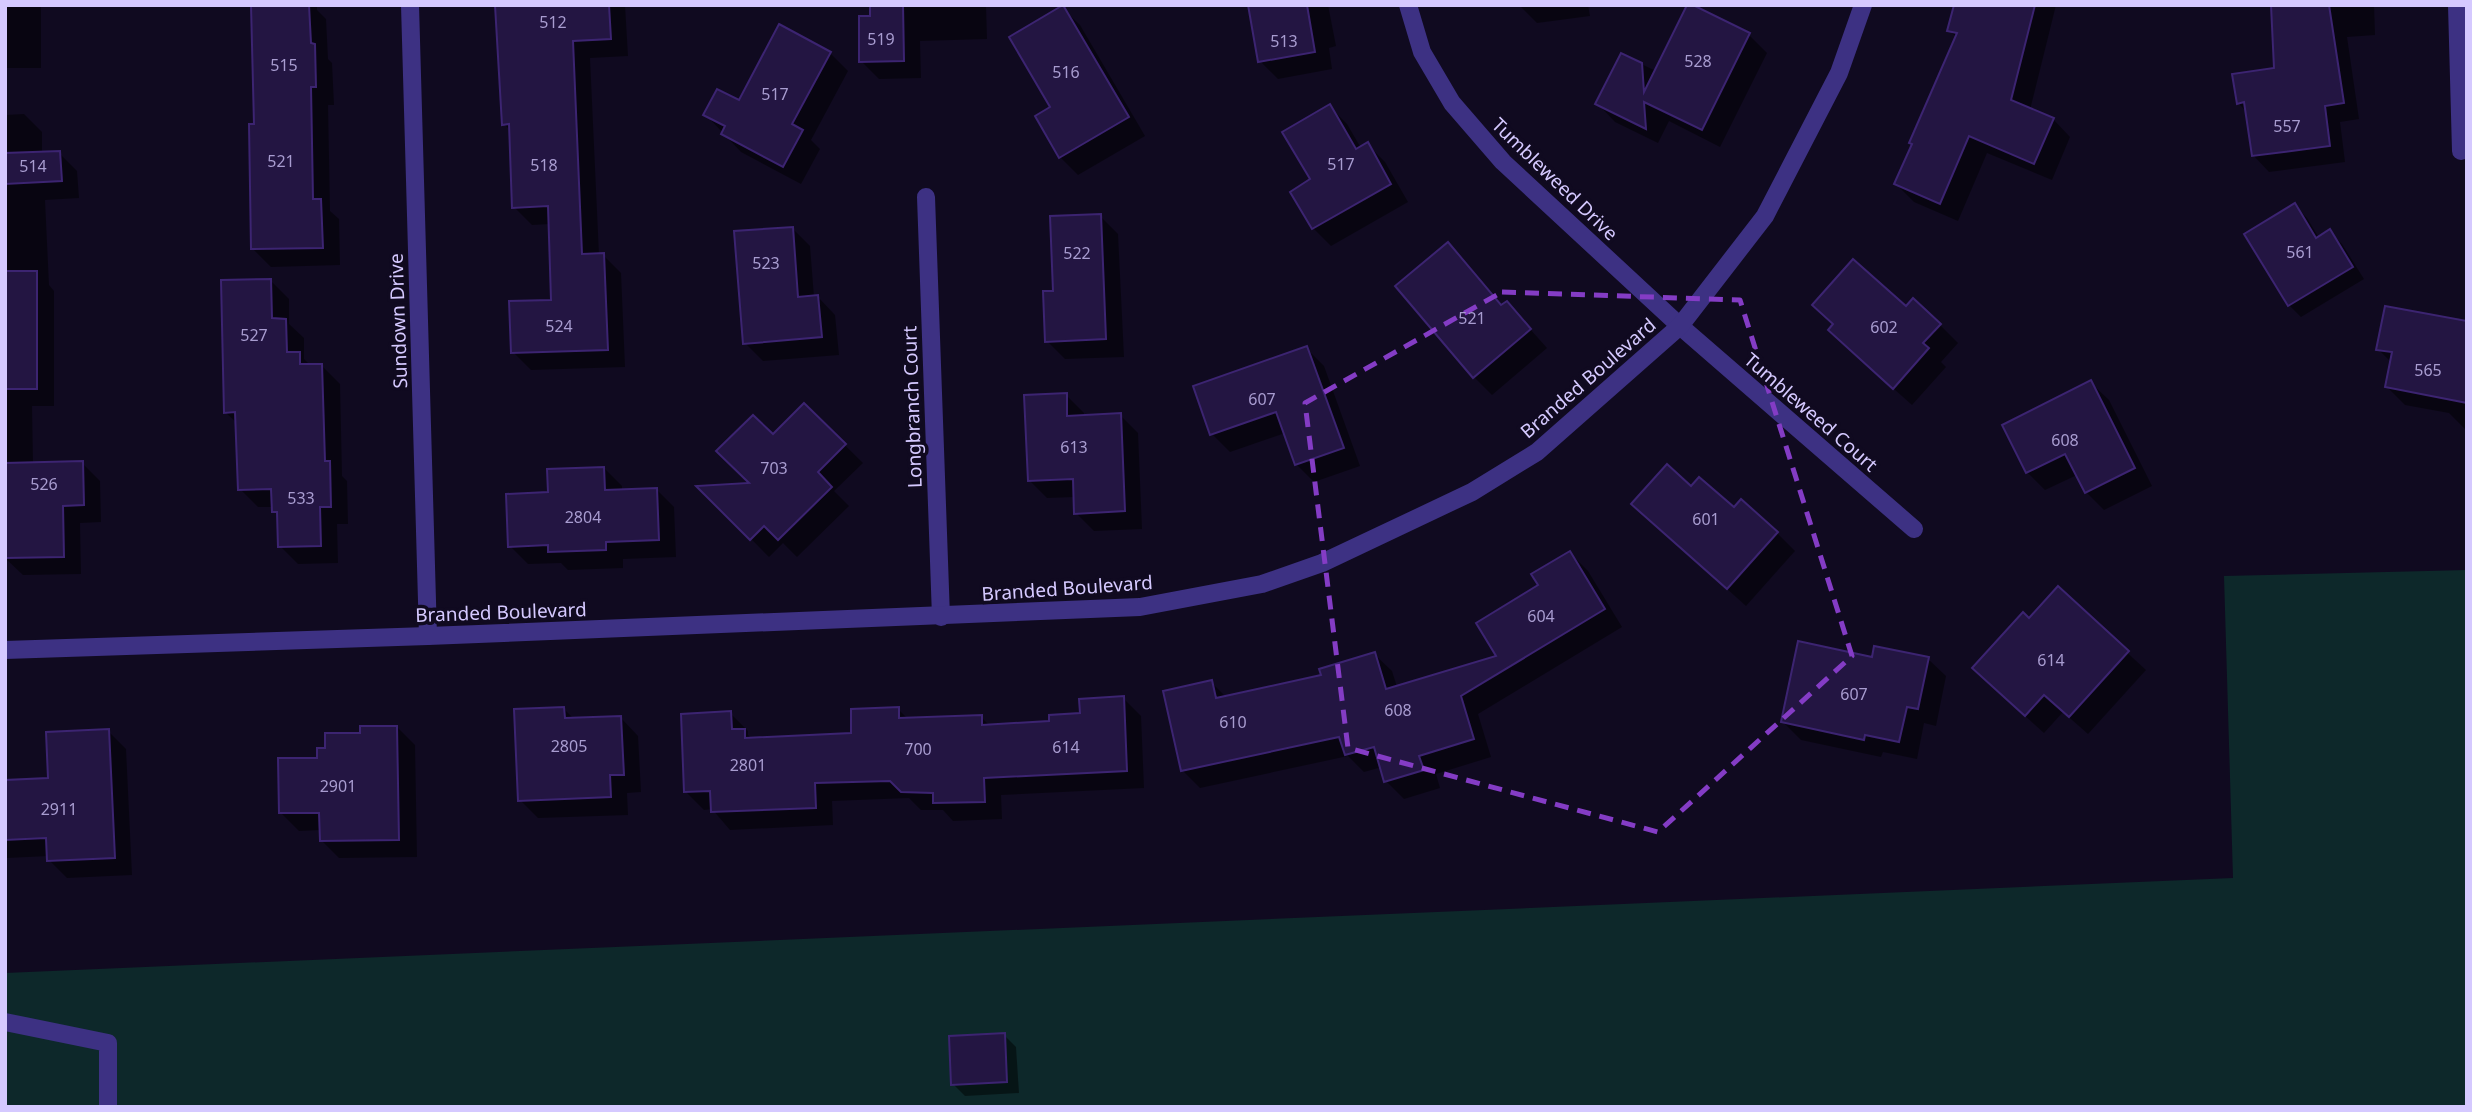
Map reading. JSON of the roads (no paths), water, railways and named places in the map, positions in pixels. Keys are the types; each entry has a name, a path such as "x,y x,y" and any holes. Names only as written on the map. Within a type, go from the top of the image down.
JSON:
{"street":[{"name":"Sundown Drive","path":"410,5 428,636"},
{"name":"Tumbleweed Drive","path":"1408,5 1422,52 1452,103 1503,162 1680,326"},
{"name":"Branded Boulevard","path":"5,650 941,617 1140,607 1262,584 1322,563 1472,492 1537,452 1680,326 1765,216 1839,74 1863,5"},
{"path":"2457,5 2462,151"},
{"name":"Longbranch Court","path":"926,197 941,617"},
{"name":"Tumbleweed Court","path":"1680,326 1914,529"},
{"path":"5,1022 108,1043 108,1107"}]}
